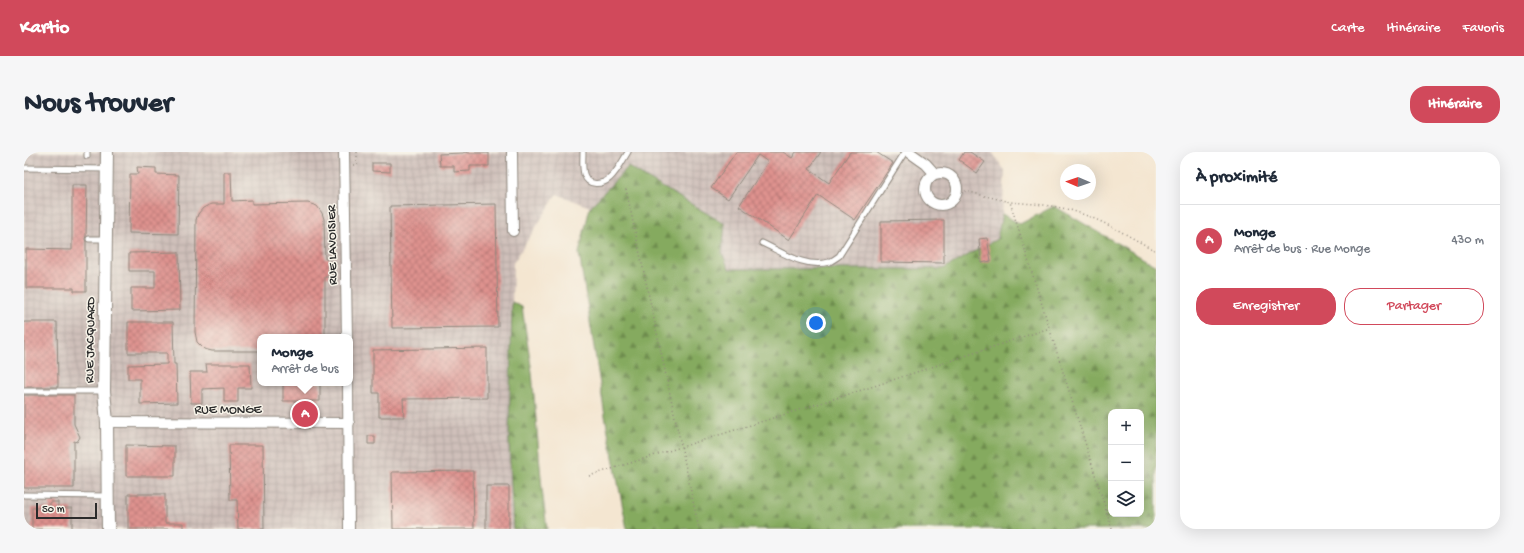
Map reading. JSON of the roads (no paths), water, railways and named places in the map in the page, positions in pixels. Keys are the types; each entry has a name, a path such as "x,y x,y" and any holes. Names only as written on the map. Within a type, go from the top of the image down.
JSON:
{"street":[{"name":"RUE JACQUARD","path":"107,152 104,392 107,422 108,529"},
{"name":"RUE LAVOISIER","path":"344,152 347,334"},
{"path":"512,152 513,231"},
{"path":"909,152 926,164 935,174"},
{"path":"940,173 950,176 956,184 957,189 954,199 950,203 945,205 935,204 930,201 925,192 927,182 935,174 940,173"},
{"path":"348,386 349,529"},
{"name":"RUE MONGE","path":"107,422 349,423"}],"lane":[{"path":"582,152 584,175 588,181 602,184 611,177 628,152"},
{"path":"762,243 804,262 817,264 830,262 839,256 905,152"},
{"path":"24,168 107,169"},
{"path":"89,239 106,239"},
{"path":"24,392 104,392"},
{"path":"24,495 108,496"}],"place":[{"name":"Monge","path":"305,414"}]}
